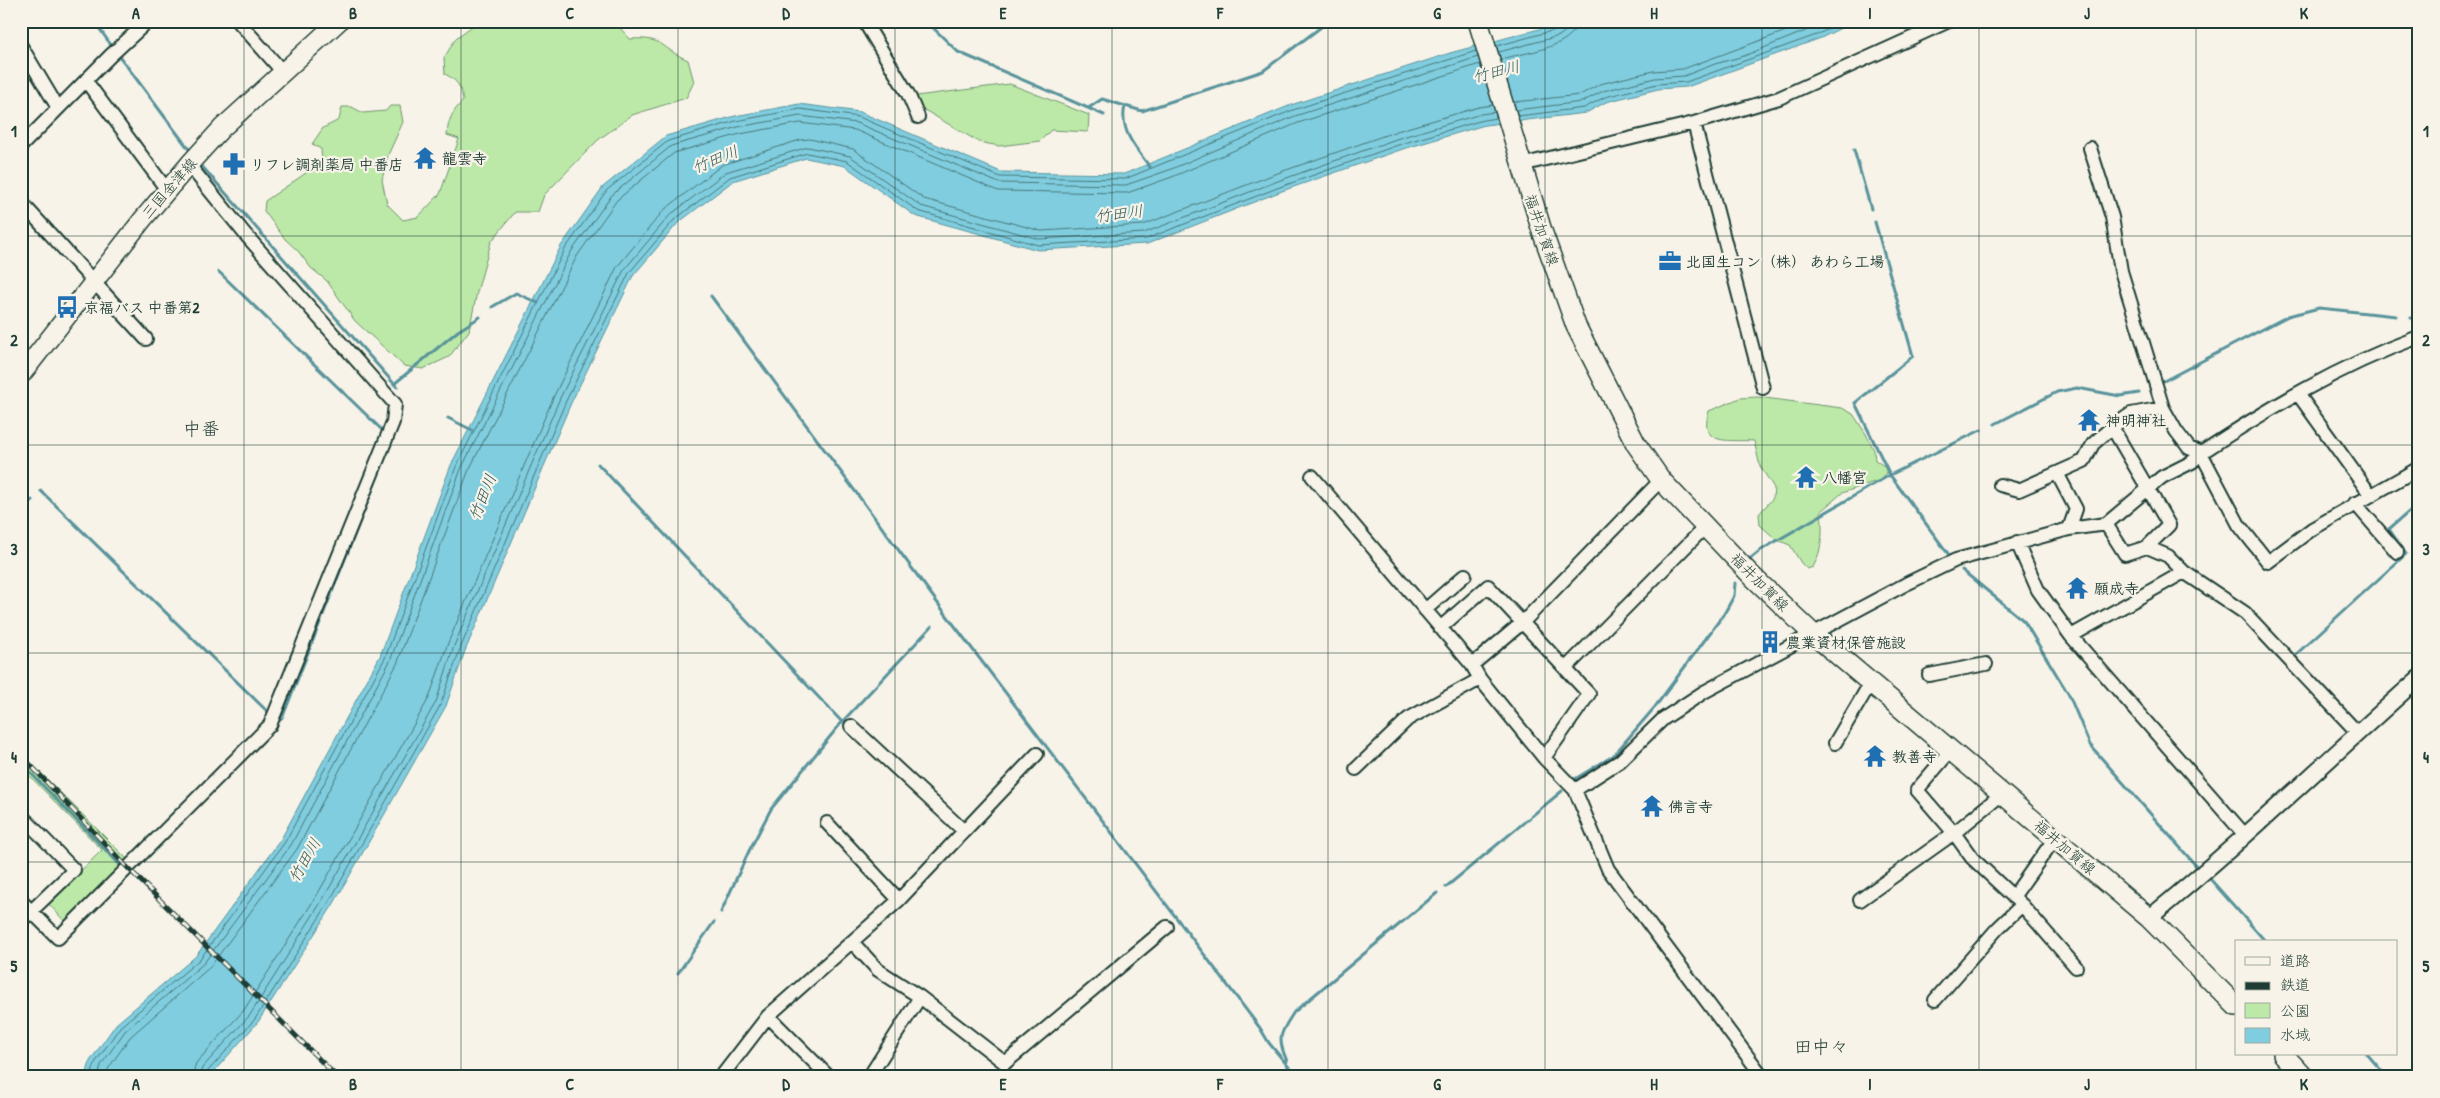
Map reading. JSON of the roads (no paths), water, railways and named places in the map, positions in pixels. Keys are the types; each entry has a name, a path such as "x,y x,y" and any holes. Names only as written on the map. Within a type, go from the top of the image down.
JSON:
{"main road":[{"name":"三国金津線","path":"21,375 166,190 222,128 282,71 339,21"},
{"name":"福井加賀線","path":"1479,23 1521,165 1576,326 1636,444 1662,480 1753,577 1813,634 2149,918 2235,1005"},
{"path":"2285,1056 2304,1077"}],"street":[{"path":"21,146 107,59 148,21"},
{"path":"238,21 282,71"},
{"path":"864,21 908,94 918,117"},
{"path":"1521,165 1694,123 1779,98 1949,21"},
{"path":"21,46 58,108"},
{"path":"86,81 166,190"},
{"path":"1694,123 1763,388"},
{"path":"2090,148 2112,217 2121,270 2162,408 2189,448 2201,453 2239,525 2268,562 2312,529 2370,494 2419,468"},
{"path":"21,901 58,938 270,725 393,422 395,404 245,234 193,160"},
{"path":"21,202 146,339"},
{"path":"1575,790 1620,761 1663,719 1704,692 1813,634 1939,567 1956,560 2069,529 2106,524 2162,477 2192,462 2201,453 2243,425 2379,352 2416,338 2419,341"},
{"path":"2298,394 2370,494"},
{"path":"2000,484 2019,490 2084,461 2093,444 2112,427 2131,414 2162,408"},
{"path":"2106,524 2125,554 2147,547 2169,525 2112,427"},
{"path":"2057,473 2076,510 2069,529"},
{"path":"1312,476 1472,665 1480,679 1544,758 1575,790 1608,869 1762,1077"},
{"path":"1472,665 1522,623 1662,480"},
{"path":"2355,503 2397,552"},
{"path":"1566,668 1706,526"},
{"path":"2017,542 2038,590 2071,636 2244,834"},
{"path":"2147,547 2168,556 2184,572 2245,613 2357,732"},
{"path":"2071,636 2184,572"},
{"path":"1425,610 1466,575"},
{"path":"1440,628 1488,586 1589,694 1544,758"},
{"path":"1929,675 1986,664"},
{"path":"2149,918 2206,871 2244,834 2419,678"},
{"path":"1356,769 1408,719 1480,679"},
{"path":"1835,743 1870,682"},
{"path":"851,726 964,831"},
{"path":"1949,749 1945,757 1917,790 1954,833 1972,858 2018,901 2076,967"},
{"path":"721,1077 768,1016 853,943 899,900 1037,754"},
{"path":"1860,900 1954,833 2002,794"},
{"path":"21,815 74,870 21,921"},
{"path":"827,823 899,900"},
{"path":"1935,1000 1997,929 2018,901 2055,838"},
{"path":"853,943 878,970 920,997 1005,1063 1167,927"},
{"path":"869,1077 920,997"},
{"path":"768,1016 829,1077"}],"water":[{"name":"竹田川","path":"1562,21 1855,21 1821,38 1687,87 1658,89 1606,102 1586,113 1485,125 1403,149 1282,191 1147,244 1038,250 915,216 845,166 806,158 733,181 678,223 633,276 571,403 465,651 446,706 333,905 258,1022 209,1077 86,1077 90,1061 116,1024 196,956 281,839 380,656 451,465 561,246 603,187 666,136 735,116 799,104 860,112 1001,172 1124,174 1291,105 1450,53 1554,25"}],"waterway":[{"path":"97,21 99,28 113,48"},
{"path":"926,21 958,52 1104,115"},
{"path":"931,24 935,21"},
{"path":"1090,107 1102,99 1142,111 1263,71 1329,21"},
{"path":"117,53 191,152"},
{"path":"1125,106 1124,123 1130,139 1150,167"},
{"path":"1854,150 1871,209"},
{"path":"199,163 397,387"},
{"path":"1875,222 1913,356 1855,403 1890,475 1949,555"},
{"path":"219,272 383,431"},
{"path":"492,307 516,293 538,303"},
{"path":"711,296 945,613 1260,1028 1269,1043 1297,1077"},
{"path":"2158,384 2288,316 2319,308 2396,316"},
{"path":"394,384 458,331 480,317"},
{"path":"2411,318 2419,319"},
{"path":"1995,424 2057,392 2077,388 2120,396 2139,393"},
{"path":"448,418 472,430"},
{"path":"276,724 283,716 396,430"},
{"path":"1746,562 1761,550 1890,475 1981,430"},
{"path":"598,464 842,722"},
{"path":"41,491 270,714"},
{"path":"21,510 32,500"},
{"path":"2292,658 2406,554 2389,529 2419,503"},
{"path":"1962,570 2024,621 2069,695 2090,745 2198,868"},
{"path":"1575,779 1613,756 1655,707 1724,614 1734,596 1735,583"},
{"path":"721,912 771,809 842,722 932,626"},
{"path":"21,763 122,867"},
{"path":"1446,887 1562,791"},
{"path":"2211,880 2264,940"},
{"path":"1287,1061 1281,1040 1283,1030 1294,1012 1437,893"},
{"path":"678,973 714,922"},
{"path":"2369,1056 2387,1077"}],"railway":[{"path":"21,755 125,865 337,1077"}],"place":[{"name":"龍雲寺","path":"425,158"},
{"name":"リフレ調剤薬局 中番店","path":"234,164"},
{"name":"北国生コン（株） あわら工場","path":"1670,261"},
{"name":"京福バス 中番第2","path":"67,307"},
{"name":"神明神社","path":"2089,420"},
{"name":"八幡宮","path":"1806,477"},
{"name":"願成寺","path":"2077,588"},
{"name":"農業資材保管施設","path":"1770,642"},
{"name":"教善寺","path":"1875,756"},
{"name":"佛言寺","path":"1652,806"}],"district":[{"name":"中番","path":"201,428"},
{"name":"田中々","path":"1821,1046"}]}
